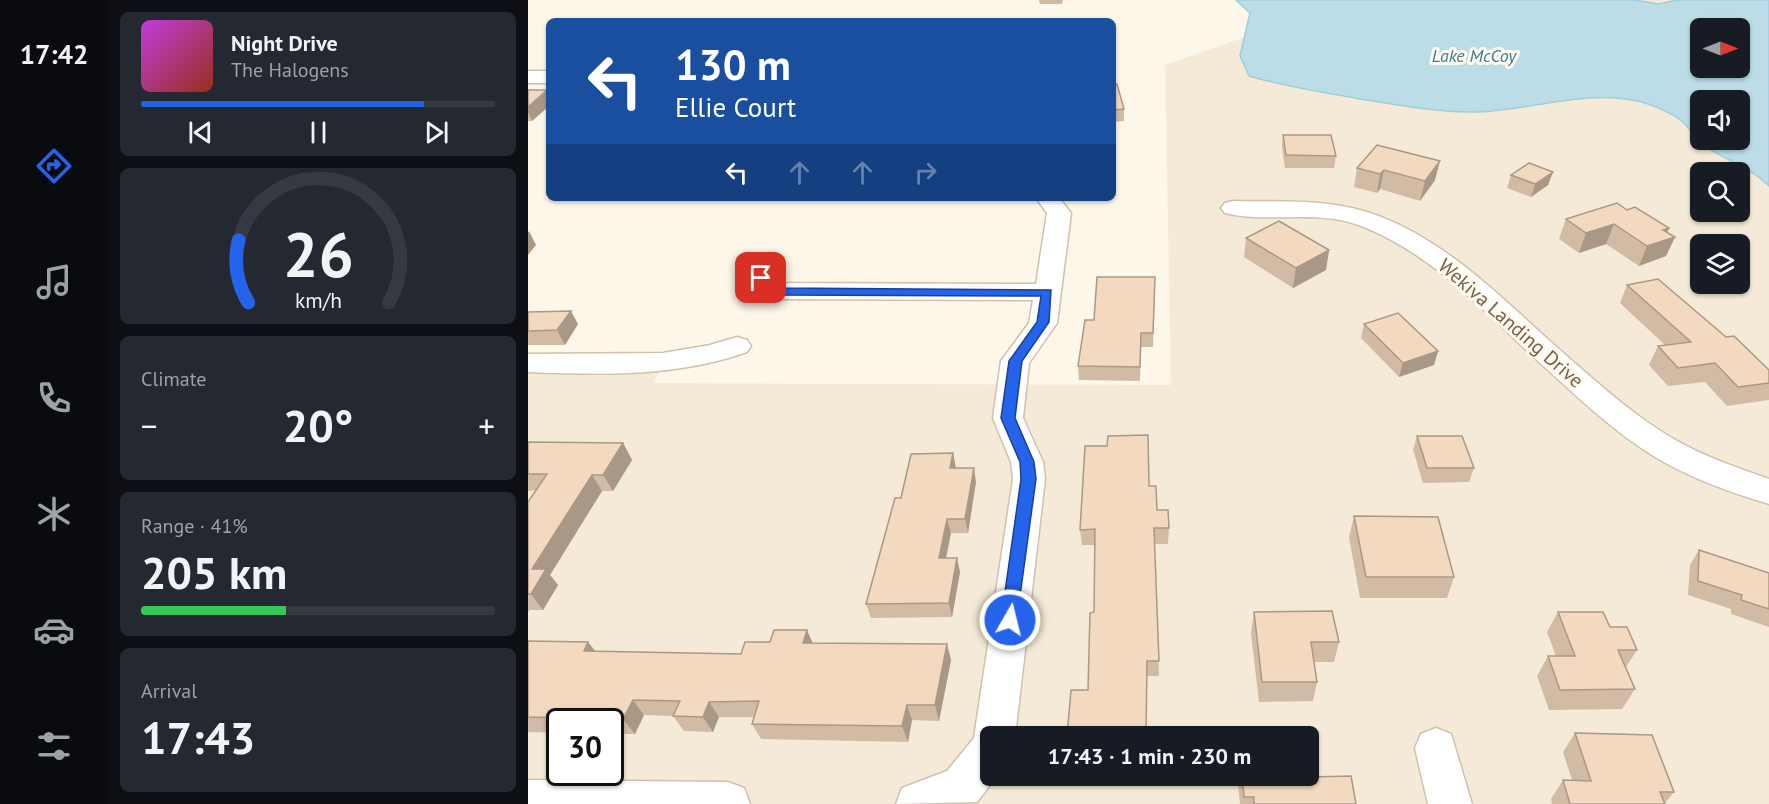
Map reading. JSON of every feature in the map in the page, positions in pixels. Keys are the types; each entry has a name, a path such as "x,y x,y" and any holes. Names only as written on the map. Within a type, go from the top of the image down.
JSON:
{"street":[{"path":"528,77 546,77"},
{"path":"995,726 1029,479 1027,462 1008,418 1015,361 1043,322 1059,213 1049,201"},
{"name":"Wekiva Landing Drive","path":"1233,208 1330,212 1371,221 1404,237 1441,261 1583,386 1662,447 1701,467 1769,492"},
{"path":"761,278 777,291 1047,292"},
{"path":"528,363 598,363 700,358 716,355 737,346"},
{"path":"1436,748 1450,804"},
{"path":"918,804 962,786 980,764"},
{"path":"528,802 728,804"}],"shaded area":[{"path":"1350,0 1769,0 1769,804 528,804 528,365 661,367 653,383 1171,385 1165,65"}],"water":[{"name":"Lake McCoy","path":"1236,0 1635,0 1659,4 1677,0 1769,0 1769,186 1750,172 1750,162 1733,162 1711,150 1750,150 1750,90 1690,90 1690,130 1682,121 1658,108 1634,100 1582,98 1478,112 1419,108 1360,99 1249,76 1240,56 1250,13"}],"building":[{"path":"1117,84 1124,109 1116,110"},
{"path":"528,90 546,90 546,91 528,107"},
{"path":"1283,135 1331,135 1336,156 1286,155"},
{"path":"1377,145 1440,161 1425,181 1384,170 1380,174 1357,168"},
{"path":"1529,163 1553,172 1535,184 1511,175"},
{"path":"1617,203 1627,210 1635,207 1669,228 1663,230 1675,237 1647,246 1614,224 1586,233 1566,219"},
{"path":"1279,221 1329,250 1296,268 1246,238"},
{"path":"1097,277 1155,277 1153,333 1141,333 1140,367 1078,366 1085,320 1094,320"},
{"path":"1658,279 1726,337 1734,336 1769,370 1769,383 1738,387 1715,363 1678,368 1658,346 1691,342 1627,285"},
{"path":"571,311 557,330 528,331 528,312"},
{"path":"1398,313 1438,351 1403,363 1364,324"},
{"path":"1148,435 1149,486 1156,486 1157,510 1168,510 1169,528 1154,528 1159,661 1147,661 1146,726 1068,726 1071,690 1088,690 1090,613 1094,612 1095,529 1080,530 1085,446 1107,446 1108,436"},
{"path":"1417,436 1462,436 1474,468 1427,468"},
{"path":"528,442 623,443 603,475 592,475 532,569 546,569 531,594 528,594 528,502 547,474 528,474"},
{"path":"953,453 950,468 974,468 965,519 947,519 939,558 957,558 949,603 866,604 895,498 901,498 911,454"},
{"path":"1354,516 1438,517 1454,577 1366,577"},
{"path":"1699,550 1769,573 1769,609 1741,600 1742,595 1698,581"},
{"path":"1332,611 1339,642 1311,642 1317,682 1262,682 1254,612"},
{"path":"1558,612 1603,612 1610,627 1627,627 1637,650 1618,650 1635,689 1560,690 1548,656 1575,656"},
{"path":"774,630 807,630 803,643 947,644 935,705 907,705 902,726 752,724 759,701 709,702 703,717 673,716 680,701 633,700 624,717 624,708 546,708 546,717 528,717 528,641 588,642 584,651 741,654 745,642 770,642"},
{"path":"1575,733 1652,735 1674,792 1660,792 1665,804 1570,804 1563,780 1591,781"},
{"path":"1351,776 1356,804 1254,804 1254,797 1244,797 1243,786 1319,786 1319,777"}],"route":[{"path":"761,278 777,291 1047,292 1043,322 1036,336 1015,361 1008,418 1027,462 1029,479 1010,620"}]}
